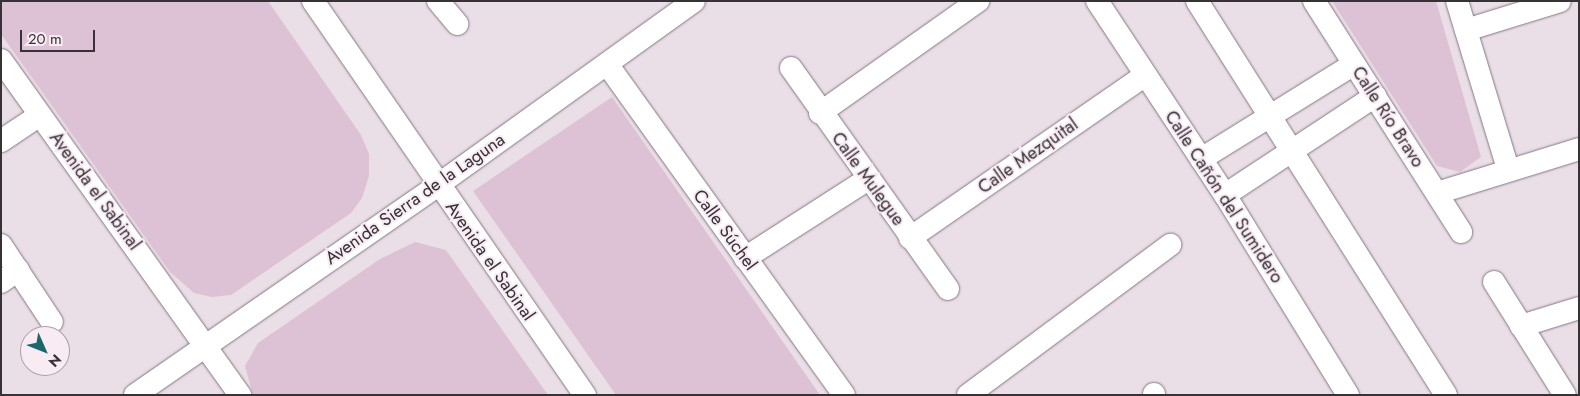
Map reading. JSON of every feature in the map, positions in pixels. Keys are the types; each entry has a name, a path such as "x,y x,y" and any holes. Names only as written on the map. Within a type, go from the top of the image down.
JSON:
{"street":[{"name":"Avenida el Sabinal","path":"313,1 438,185 585,395"},
{"path":"438,1 457,24"},
{"name":"Avenida Sierra de la Laguna","path":"135,395 438,185 694,1"},
{"path":"820,113 978,1"},
{"name":"Calle Cañón del Sumidero","path":"1097,1 1225,195 1348,395"},
{"path":"1197,1 1293,150 1446,395"},
{"name":"Calle Río Bravo","path":"1314,1 1461,232"},
{"path":"1457,1 1508,169"},
{"path":"1466,30 1560,1"},
{"name":"Avenida el Sabinal","path":"1,60 240,395"},
{"name":"Calle Súchel","path":"607,64 844,395"},
{"path":"1201,159 1354,64"},
{"name":"Calle Mulegue","path":"791,68 820,113 948,289"},
{"name":"Calle Mezquital","path":"910,238 1145,75"},
{"path":"1225,195 1375,96"},
{"path":"1,142 40,115"},
{"path":"1437,193 1508,169 1579,149"},
{"path":"745,258 868,179"},
{"path":"968,395 1170,245"},
{"path":"1,246 10,276 52,322"},
{"path":"1494,282 1565,395"},
{"path":"1521,326 1579,308"}],"shaded area":[{"path":"1,1 268,1 361,135 369,154 369,176 362,198 351,213 231,295 212,297 194,293 170,272 1,34"},
{"path":"1332,1 1436,1 1481,157 1460,172 1437,166"},
{"path":"612,97 820,395 616,395 473,191"},
{"path":"415,242 446,250 548,395 253,395 245,366 258,343 380,259"}]}
